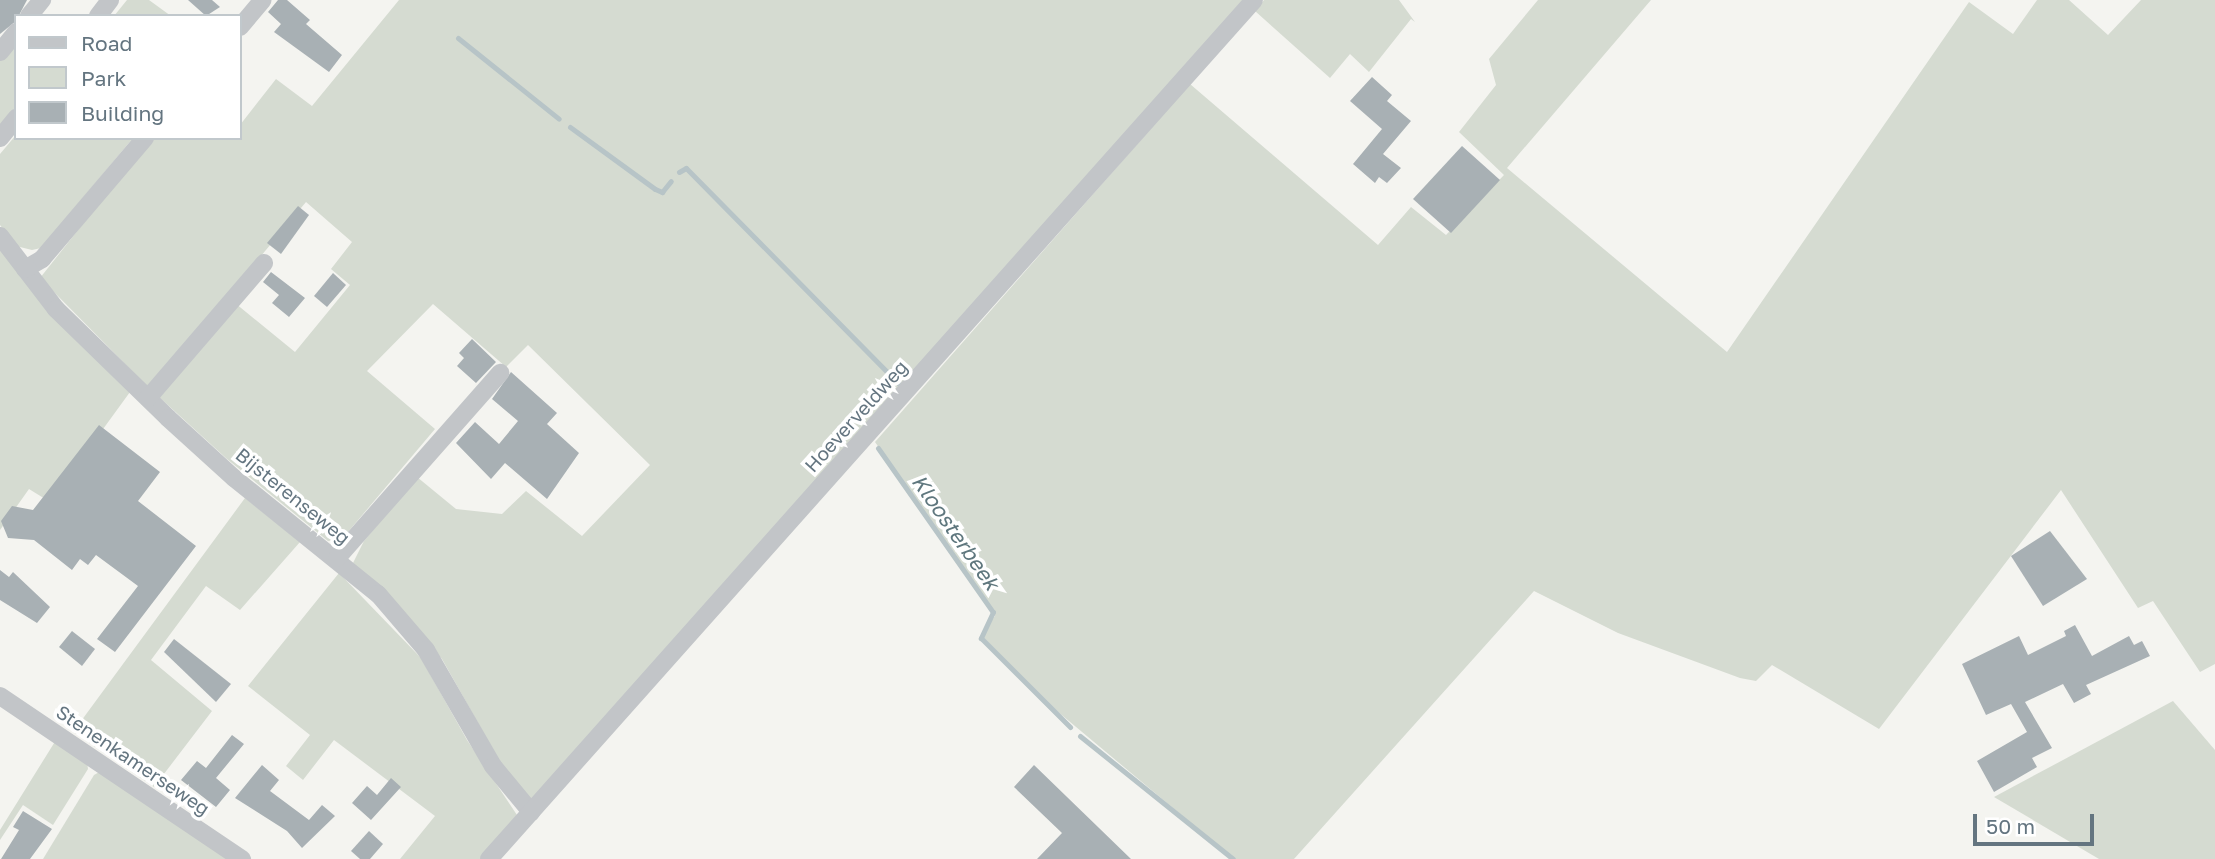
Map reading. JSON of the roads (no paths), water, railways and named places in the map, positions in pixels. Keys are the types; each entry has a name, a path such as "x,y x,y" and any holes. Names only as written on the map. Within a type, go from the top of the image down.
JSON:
{"street":[{"path":"31,14 42,0"},
{"path":"242,25 262,0"},
{"name":"Hoeverveldweg","path":"489,859 1254,0"},
{"path":"0,52 14,34"},
{"path":"0,138 14,120"},
{"path":"25,269 42,259 143,140"},
{"name":"Bijsterenseweg","path":"0,236 56,309 148,398 234,478 338,558 379,594 426,650 493,766 531,812"},
{"path":"148,398 264,263"},
{"path":"338,558 500,373"},
{"name":"Stenenkamerseweg","path":"0,696 242,859"}],"waterway":[{"name":"Kloosterbeek","path":"458,38 559,119"},
{"name":"Kloosterbeek","path":"570,127 655,189 662,192 671,181"},
{"name":"Kloosterbeek","path":"679,172 686,168 903,388"},
{"name":"Kloosterbeek","path":"878,448 993,612 981,638 1070,727"},
{"name":"Kloosterbeek","path":"1080,736 1233,859"}]}
